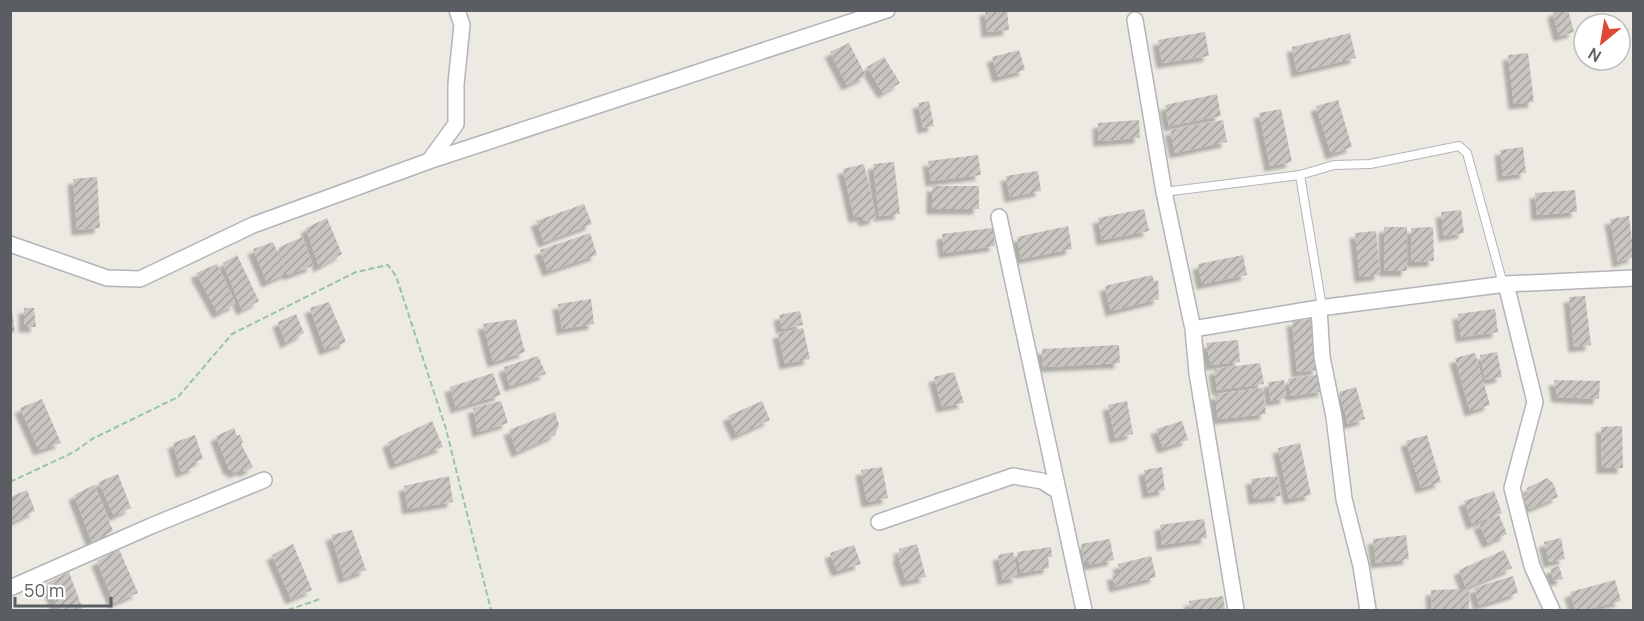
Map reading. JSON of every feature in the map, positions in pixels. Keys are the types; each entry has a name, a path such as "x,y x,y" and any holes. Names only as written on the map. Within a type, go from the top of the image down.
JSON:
{"street":[{"path":"429,161 456,124 456,84 462,25 457,10"},
{"path":"10,244 107,278 140,279 253,225 429,161 887,10"},
{"path":"1135,20 1164,192 1193,328 1197,373 1236,610"},
{"path":"999,217 1084,610"},
{"path":"1193,328 1320,307 1504,284 1634,278"},
{"path":"1504,284 1535,402 1512,488 1532,566 1552,610"},
{"path":"1320,307 1322,357 1334,417 1344,499 1361,566 1368,610"},
{"path":"879,522 1013,476 1042,481 1058,491"},
{"path":"10,588 151,526 264,480"}],"lane":[{"path":"1164,192 1300,175 1334,165 1370,164 1459,146 1464,148 1504,284"},
{"path":"1300,175 1320,307"}],"path":[{"path":"10,482 74,452 92,439 178,397 232,334 336,280 356,272 388,265 396,276 446,429 492,610"},
{"path":"288,610 320,598"}],"building":[{"path":"985,10 1007,10 1009,30 987,32"},
{"path":"1555,10 1568,10 1572,33 1559,36 1553,14"},
{"path":"1205,32 1209,56 1162,63 1158,40"},
{"path":"1350,33 1356,58 1297,72 1292,47"},
{"path":"849,43 866,76 847,85 830,52"},
{"path":"1019,50 1025,70 998,77 992,57"},
{"path":"1528,53 1534,102 1514,104 1508,55"},
{"path":"884,57 900,83 883,93 867,67"},
{"path":"1217,94 1221,116 1169,126 1165,105"},
{"path":"1338,100 1352,147 1331,154 1316,106"},
{"path":"929,101 934,126 923,128 918,103"},
{"path":"1281,109 1292,162 1270,166 1259,113"},
{"path":"1139,120 1140,138 1099,141 1098,123"},
{"path":"1223,120 1227,142 1175,153 1170,130"},
{"path":"1523,147 1526,173 1503,176 1500,150"},
{"path":"978,155 981,175 931,181 928,161"},
{"path":"894,162 900,214 879,216 873,164"},
{"path":"864,164 876,218 864,221 863,216 854,217 843,169"},
{"path":"1038,171 1041,191 1010,197 1006,176"},
{"path":"97,177 100,228 77,230 73,179"},
{"path":"932,186 979,186 979,209 932,209"},
{"path":"1575,190 1577,212 1537,215 1535,193"},
{"path":"584,204 592,224 544,242 536,221"},
{"path":"1144,209 1149,231 1102,240 1098,218"},
{"path":"1461,210 1464,233 1444,236 1441,212"},
{"path":"1629,216 1634,257 1618,262 1610,219"},
{"path":"327,218 342,254 319,267 306,228"},
{"path":"1068,226 1072,249 1021,259 1017,237"},
{"path":"1384,227 1407,227 1407,271 1384,271"},
{"path":"1433,227 1434,261 1412,262 1411,228"},
{"path":"993,228 995,246 944,253 942,234"},
{"path":"1376,231 1380,275 1360,277 1355,233"},
{"path":"590,233 597,255 548,271 540,250"},
{"path":"302,237 313,266 288,275 278,248"},
{"path":"273,242 287,273 267,282 253,249"},
{"path":"237,255 259,301 242,310 223,263"},
{"path":"1243,255 1247,275 1202,284 1198,264"},
{"path":"217,264 236,304 218,313 196,273"},
{"path":"1152,275 1154,281 1158,280 1159,299 1111,311 1105,286"},
{"path":"1585,296 1591,345 1574,347 1569,297"},
{"path":"591,299 594,324 562,329 558,304"},
{"path":"329,302 346,342 325,350 310,308"},
{"path":"24,308 34,308 36,327 24,327"},
{"path":"1495,309 1498,332 1461,337 1458,314"},
{"path":"10,311 12,311 15,333 10,332"},
{"path":"800,311 803,325 782,329 779,315"},
{"path":"296,314 304,333 286,343 278,322"},
{"path":"516,319 525,352 493,362 483,324"},
{"path":"1313,319 1318,370 1297,372 1292,321"},
{"path":"803,328 810,359 785,364 778,333"},
{"path":"1238,340 1240,362 1211,365 1206,343"},
{"path":"1119,345 1120,363 1043,367 1042,349"},
{"path":"1497,352 1502,377 1485,380 1480,355"},
{"path":"1475,353 1490,405 1470,411 1455,358"},
{"path":"538,356 546,374 510,386 504,367"},
{"path":"1260,363 1264,384 1217,390 1214,369"},
{"path":"954,372 964,403 942,407 934,377"},
{"path":"493,373 501,395 456,408 450,387"},
{"path":"1321,374 1324,391 1291,396 1288,379"},
{"path":"1284,380 1286,398 1271,401 1268,382"},
{"path":"1554,380 1600,381 1599,399 1557,397"},
{"path":"1356,387 1365,419 1348,424 1339,392"},
{"path":"1263,388 1266,414 1218,419 1215,394"},
{"path":"42,399 61,443 39,450 20,408"},
{"path":"501,401 508,423 478,432 473,408"},
{"path":"762,401 770,420 737,435 728,416"},
{"path":"1127,401 1133,434 1115,438 1108,405"},
{"path":"555,412 559,425 555,435 517,452 509,430"},
{"path":"432,421 443,447 395,464 388,442"},
{"path":"1182,421 1188,440 1163,448 1156,429"},
{"path":"1622,426 1623,468 1602,468 1601,427"},
{"path":"234,428 237,436 240,435 243,442 241,444 253,467 244,472 243,469 234,473 232,469 229,470 216,436"},
{"path":"195,435 203,459 194,462 195,467 181,472 173,443"},
{"path":"1427,435 1441,482 1421,488 1406,441"},
{"path":"1300,443 1311,495 1289,499 1278,448"},
{"path":"882,467 888,498 867,502 861,470"},
{"path":"1162,467 1165,490 1148,493 1144,470"},
{"path":"118,474 131,508 114,516 99,482"},
{"path":"449,476 453,502 408,509 404,486"},
{"path":"1278,476 1281,496 1254,499 1251,479"},
{"path":"1547,478 1553,483 1558,497 1529,509 1523,497 1528,494 1527,488"},
{"path":"94,485 113,531 92,542 74,495"},
{"path":"27,490 35,511 10,523 10,497"},
{"path":"1494,491 1502,513 1472,524 1464,501"},
{"path":"1499,515 1507,534 1488,543 1479,524"},
{"path":"1204,519 1207,538 1162,545 1160,525"},
{"path":"352,530 366,570 344,578 331,535"},
{"path":"1406,535 1409,559 1376,563 1373,539"},
{"path":"1561,538 1565,559 1549,562 1544,542"},
{"path":"1110,539 1114,560 1089,565 1089,561 1084,562 1081,544"},
{"path":"293,544 312,590 291,599 272,555"},
{"path":"917,544 926,577 906,581 898,556 900,555 899,549"},
{"path":"854,545 861,564 837,571 830,553"},
{"path":"1051,547 1052,557 1048,557 1049,568 1021,573 1017,552"},
{"path":"119,549 138,593 114,603 97,561"},
{"path":"1504,550 1512,568 1466,588 1459,570"},
{"path":"1013,552 1018,577 1003,580 998,555"},
{"path":"1151,556 1156,577 1115,587 1112,575 1121,573 1118,564"},
{"path":"1559,566 1563,579 1554,581 1550,569"},
{"path":"69,572 83,610 58,610 47,583"},
{"path":"1513,576 1518,593 1479,605 1474,588"},
{"path":"1615,580 1621,601 1585,610 1575,610 1570,592"},
{"path":"1469,589 1469,610 1432,610 1431,590"},
{"path":"1223,596 1225,609 1191,610 1189,601"}]}
